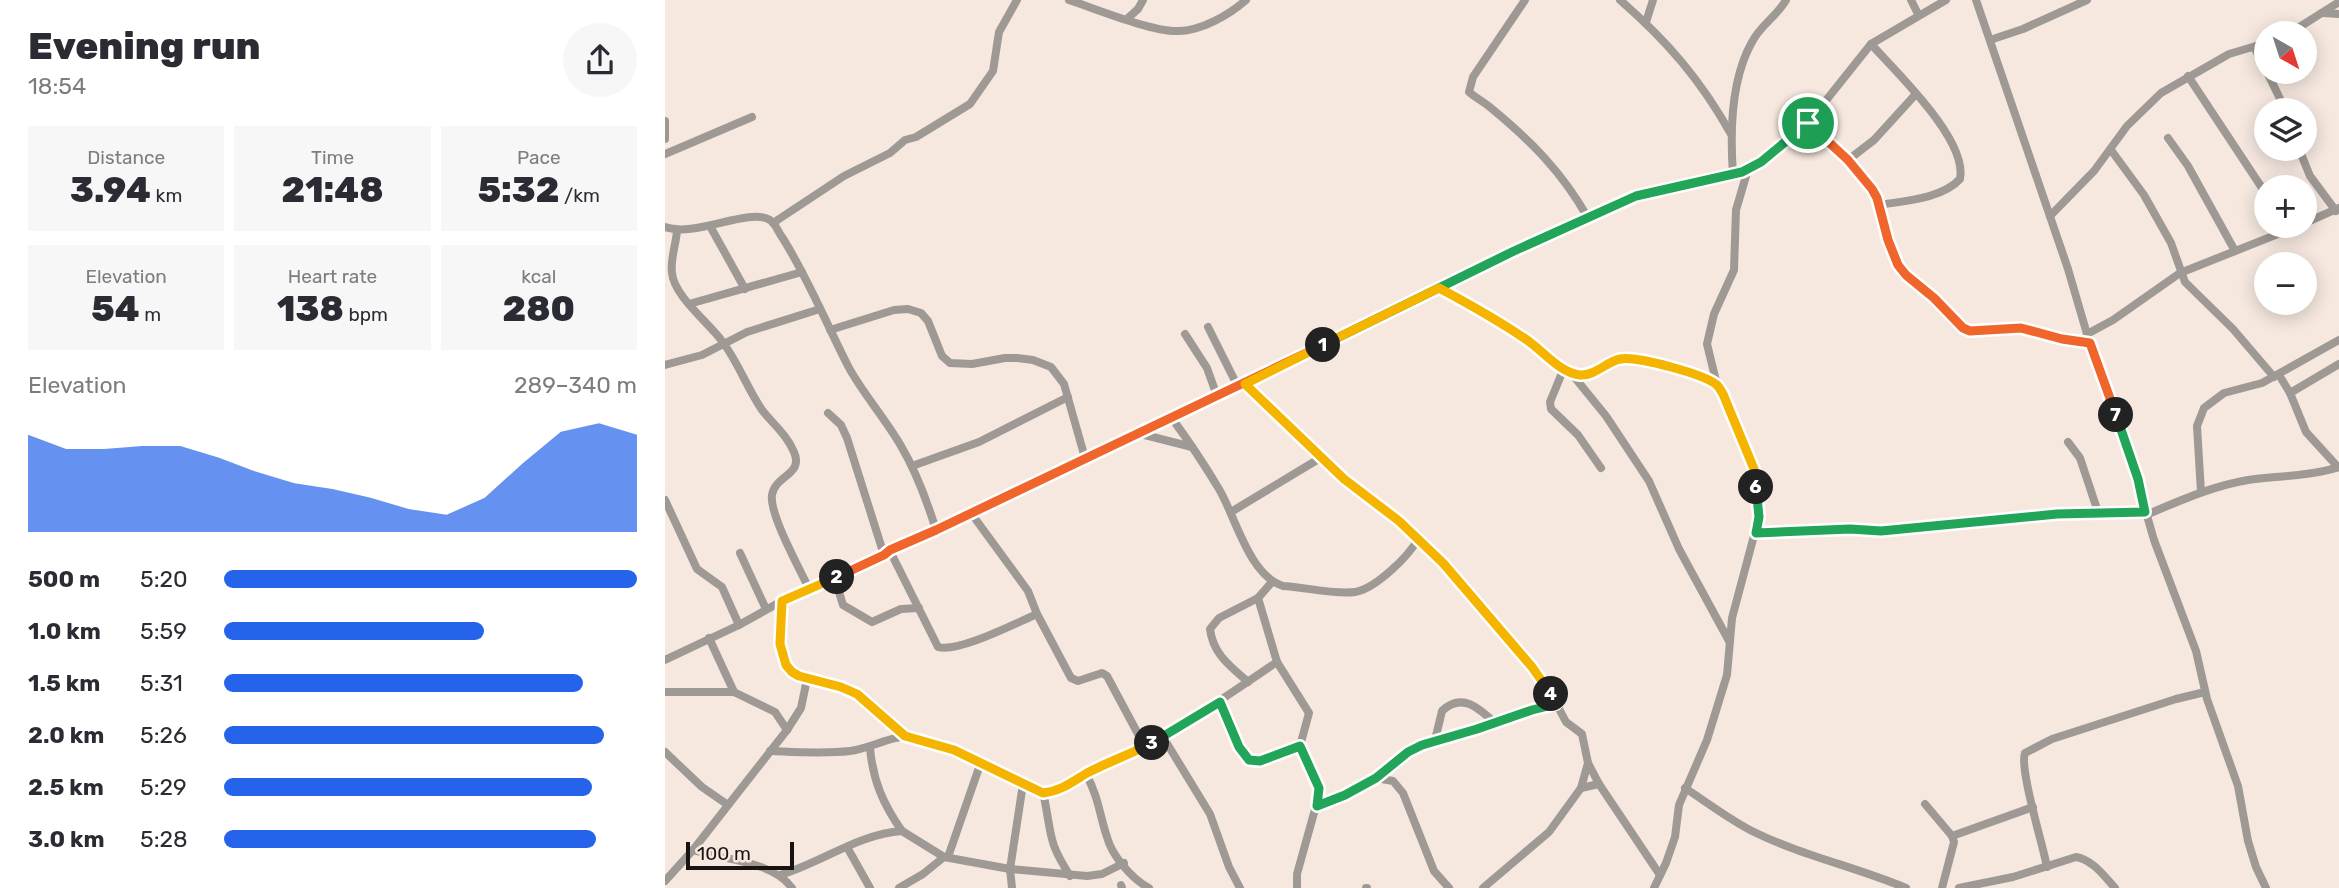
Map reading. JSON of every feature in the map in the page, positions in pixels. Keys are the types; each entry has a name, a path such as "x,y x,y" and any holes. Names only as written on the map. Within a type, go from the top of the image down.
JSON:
{"street":[{"path":"773,223 844,176 890,153 905,140 916,137 970,104 993,71 999,32 1017,0"},
{"path":"1069,0 1157,28 1176,31 1187,30 1224,16 1246,0"},
{"path":"1127,19 1143,0"},
{"path":"1525,0 1473,77 1469,92 1513,127 1549,161 1571,189 1588,218"},
{"path":"1620,0 1657,31 1696,79 1731,134"},
{"path":"1646,22 1653,0"},
{"path":"1733,174 1731,134 1740,77 1751,45 1786,0"},
{"path":"1911,0 1918,14"},
{"path":"665,660 782,601 835,579 1636,196 1742,172 1761,162 1808,123 1871,44 1946,0"},
{"path":"1976,0 2069,269 2087,334 2125,439 2146,513 2196,651 2206,692 2238,786 2256,867 2266,888"},
{"path":"1990,40 2023,29 2087,0"},
{"path":"2309,21 2333,3"},
{"path":"2322,13 2339,14"},
{"path":"1871,44 1951,139 1959,157 1960,179 1949,188 1935,193 1878,205"},
{"path":"2050,216 2111,150 2127,126 2161,93 2229,54 2254,47"},
{"path":"2188,76 2254,176"},
{"path":"1848,160 1874,141 1915,94"},
{"path":"665,154 751,117"},
{"path":"665,121 665,139"},
{"path":"1808,123 1848,160 1872,189 1898,265 1963,328 1976,332 2021,328 2090,343"},
{"path":"2168,138 2188,166 2235,251"},
{"path":"1756,533 1850,529 1881,531 2098,512 2146,513 2201,492 2246,481 2323,472 2339,467 2306,432 2290,393 2180,273 2171,243 2144,195 2111,150"},
{"path":"2304,161 2310,176 2337,210 2317,218"},
{"path":"1654,888 1675,837 1679,805 1707,740 1727,675 1736,599 1759,517 1754,469 1732,413 1717,385 1707,344 1714,314 1734,270 1736,209 1746,176 1742,172"},
{"path":"665,227 677,231 750,218 765,218 773,223 792,251 856,379 912,466 922,485 936,530"},
{"path":"710,226 745,289"},
{"path":"677,231 672,274 678,291 725,345 754,397 795,453 795,469 776,485 772,499 783,533 809,589"},
{"path":"2087,334 2113,320 2180,273 2266,238"},
{"path":"689,304 802,272"},
{"path":"1439,288 1477,308 1528,341 1567,371 1606,416 1649,481 1679,549 1729,641"},
{"path":"665,365 702,355 747,332 820,309"},
{"path":"830,330 894,310 915,311 928,321 945,361 960,365 1005,358 1033,360 1051,367 1064,384 1085,458"},
{"path":"1208,327 1241,385 1358,491 1399,521 1443,563 1500,628 1546,684 1566,722 1584,737 1588,763 1599,784 1660,875"},
{"path":"1185,334 1207,368 1217,396"},
{"path":"2201,492 2197,426 2204,408 2224,393 2253,386 2276,376 2339,340"},
{"path":"1567,371 1582,376 1616,360 1631,358 1686,372 1717,385"},
{"path":"2290,393 2339,364"},
{"path":"1567,371 1550,402 1551,409 1578,435 1601,468"},
{"path":"912,466 979,442 1068,397"},
{"path":"828,413 841,425 847,438 887,552 919,608 934,642 941,649 978,639 1037,614"},
{"path":"1171,417 1193,447 1231,512 1249,551 1272,582 1283,586 1355,592 1370,585 1398,564 1418,539"},
{"path":"1137,433 1193,447"},
{"path":"2068,442 2080,458 2098,512"},
{"path":"1231,512 1322,457"},
{"path":"665,500 697,569 722,587 739,625"},
{"path":"971,513 1019,576 1074,681 1102,673 1107,676 1145,747"},
{"path":"740,553 766,609"},
{"path":"835,579 843,605 872,622 901,609 919,608"},
{"path":"1248,681 1216,651 1210,629 1219,618 1258,598 1272,582"},
{"path":"1258,598 1277,662 1309,713 1300,746 1319,788 1317,806 1297,874 1297,888"},
{"path":"782,601 780,644 782,654 792,672 857,694 905,736 954,750 1043,793 1055,792 1163,737 1277,662"},
{"path":"709,638 734,692"},
{"path":"665,881 693,850 787,730 801,708 807,679"},
{"path":"665,692 734,692 775,712 787,730"},
{"path":"2047,867 2023,759 2028,750 2052,739 2206,692"},
{"path":"1220,702 1239,747 1249,760 1260,761 1300,746"},
{"path":"1435,740 1442,711 1458,702 1468,702 1481,709 1495,723"},
{"path":"1317,806 1376,778 1408,752 1435,740 1556,704"},
{"path":"770,751 849,752 905,736"},
{"path":"1163,737 1201,796 1219,833 1229,867 1240,888"},
{"path":"870,748 878,792 902,831 946,857 1010,869 1070,876 1102,874 1123,863"},
{"path":"665,752 702,787 728,805"},
{"path":"899,888 946,857 981,762"},
{"path":"1483,888 1549,832 1581,788 1588,763"},
{"path":"1086,774 1097,794 1107,840 1135,878 1149,888"},
{"path":"1376,778 1393,781 1403,793 1434,871 1449,888"},
{"path":"1012,888 1010,869 1023,784"},
{"path":"1581,788 1599,784"},
{"path":"1685,788 1754,832 1818,858 1906,888"},
{"path":"1043,793 1051,838 1070,876"},
{"path":"1925,803 1954,842 1942,888"},
{"path":"1952,836 2033,807"},
{"path":"780,875 801,869 865,839 902,831"},
{"path":"847,847 870,888"},
{"path":"693,850 745,862 780,875 792,888"},
{"path":"1959,888 2013,877 2077,857 2085,859 2115,888"}],"route":[{"path":"1808,123 1761,162 1742,172 1636,196 1514,251 1484,267 1439,288 1245,384 782,601 780,644 786,665 799,676 857,694 905,736 954,750 990,765 1043,793 1055,792 1088,773 1145,747 1220,702 1239,747 1249,760 1260,761 1300,746 1319,788 1317,806 1376,778 1408,752 1422,745 1556,704 1546,684 1443,563 1399,521 1344,479 1245,384 1348,333 1439,288 1477,308 1571,373 1582,376 1616,360 1631,358 1686,372 1717,385 1732,413 1754,469 1759,517 1756,533 1902,530 1927,525 2057,514 2145,512 2125,439 2090,343 2021,328 1984,332 1963,328 1898,265 1872,189 1848,160 1808,123"}]}
